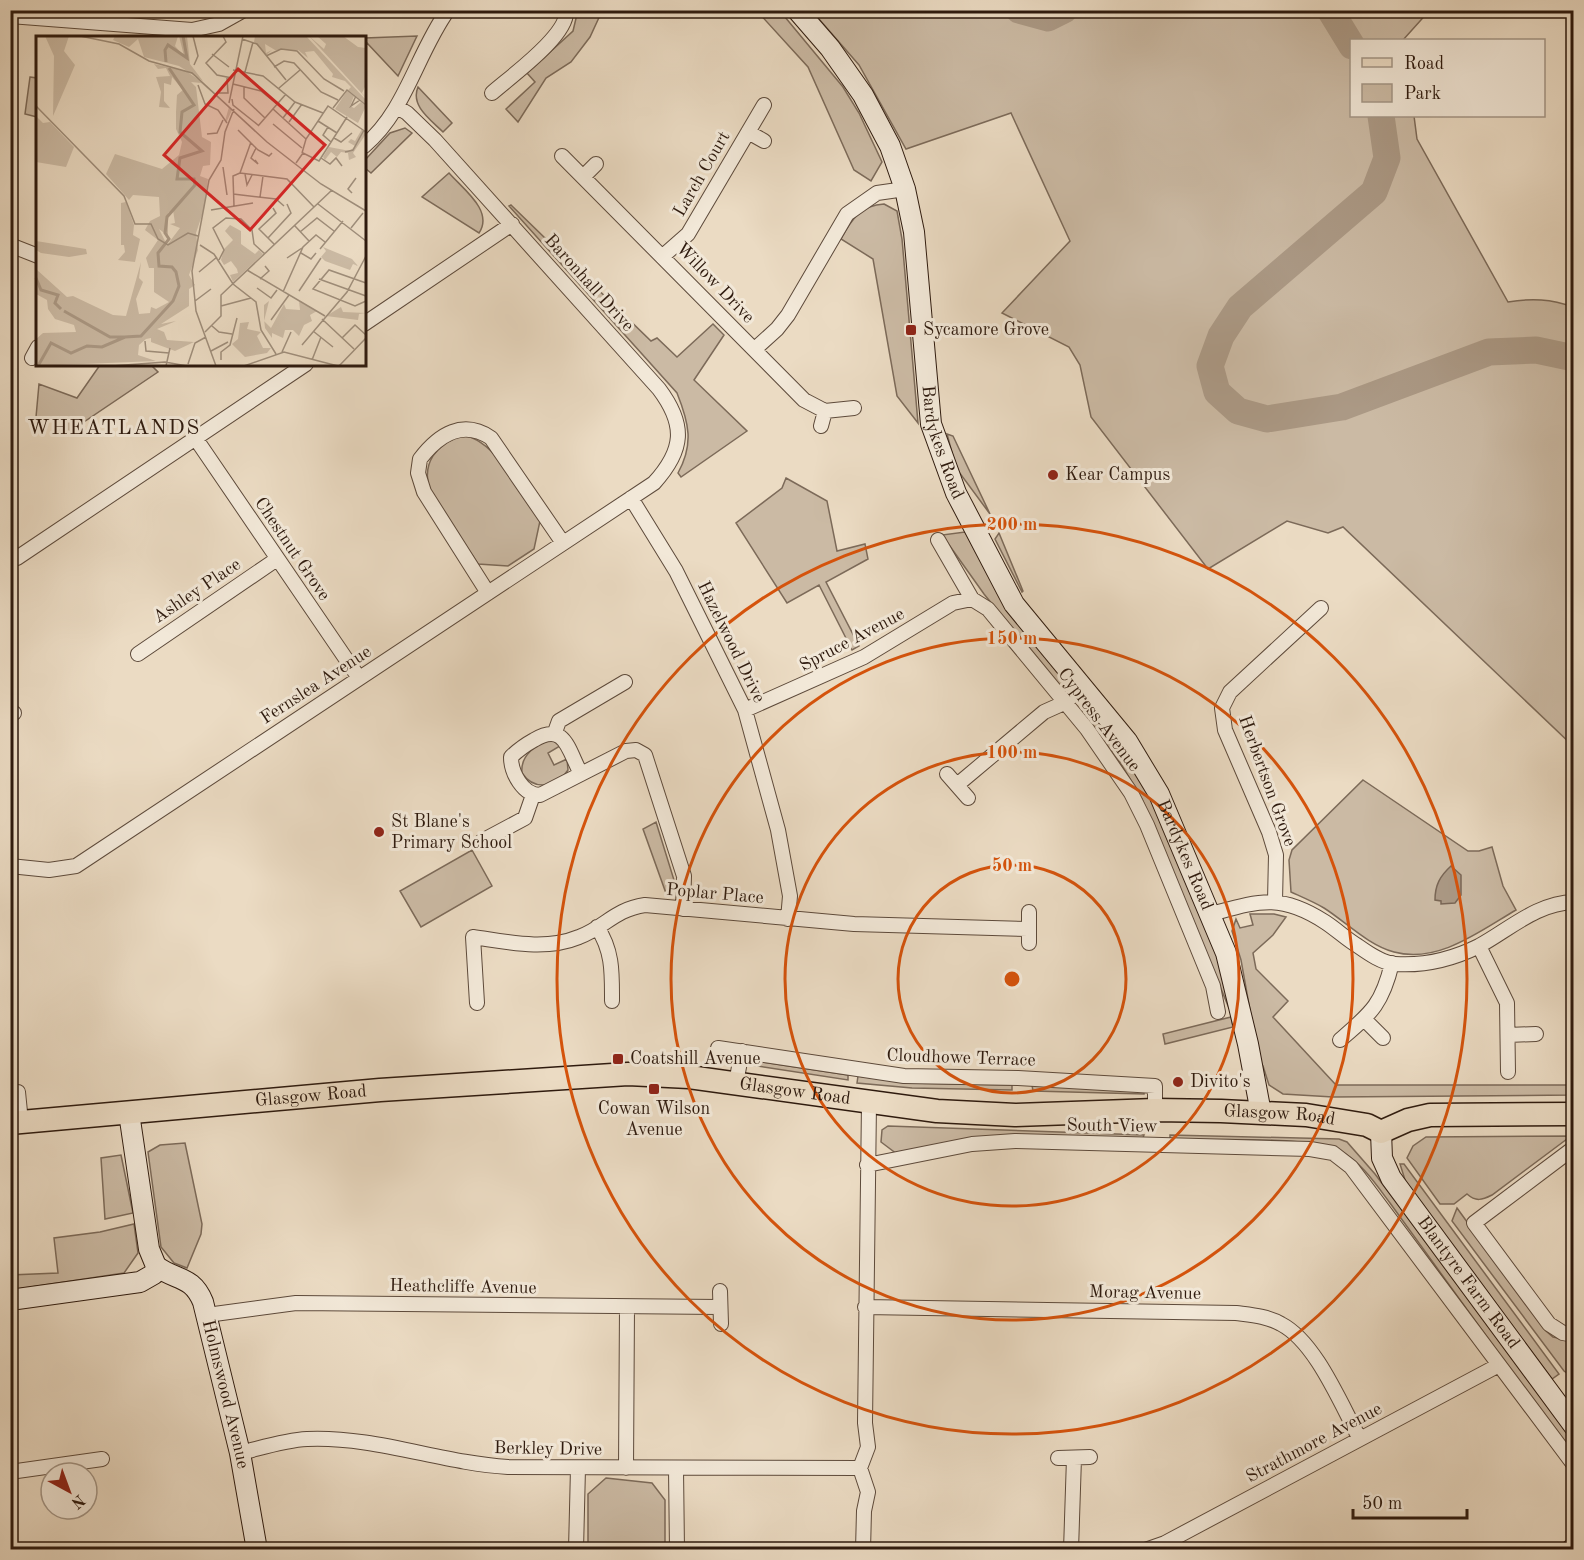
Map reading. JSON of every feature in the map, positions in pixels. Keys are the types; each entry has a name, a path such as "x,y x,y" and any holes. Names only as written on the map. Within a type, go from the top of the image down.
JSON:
{"main road":[{"name":"Bardykes Road","path":"797,10 830,48 863,95 890,146 905,189 914,232 932,424 944,465 956,493 1014,604 1083,687 1147,771 1212,914 1226,953 1241,1010 1261,1113"},
{"name":"Glasgow Road","path":"16,1123 391,1089 628,1074 736,1083 937,1111 1015,1115 1155,1110 1261,1113 1338,1120 1367,1125 1381,1132"},
{"path":"10,1300 140,1282 154,1274 156,1266 150,1249 129,1113"},
{"path":"1381,1132 1407,1120 1430,1115 1574,1114"},
{"name":"Blantyre Farm Road","path":"1381,1132 1382,1158 1391,1178 1570,1416"},
{"name":"Holmswood Avenue","path":"156,1266 166,1273 193,1284 207,1315 240,1453 256,1550"}],"street":[{"path":"10,16 108,31 192,30 219,24 244,10"},
{"path":"366,144 397,107 430,38 448,10"},
{"path":"492,93 559,33 567,16 566,10"},
{"name":"Larch Court","path":"663,256 688,234 764,105"},
{"name":"Baronhall Drive","path":"397,107 407,113 435,140 670,404 677,423 679,439 675,453 666,470 654,483 631,498"},
{"path":"748,132 764,141"},
{"name":"Willow Drive","path":"562,156 804,400 825,411"},
{"path":"583,177 596,164"},
{"path":"755,349 777,329 788,315 847,214 877,193 905,189"},
{"path":"366,323 512,224"},
{"path":"10,245 36,255"},
{"path":"10,559 17,558 303,366"},
{"path":"821,426 825,411 854,408"},
{"path":"488,592 419,483 420,459 440,439 467,428 480,431 491,438 563,543"},
{"name":"Chestnut Grove","path":"196,439 359,678"},
{"name":"Fernslea Avenue","path":"10,866 49,870 76,866 631,498"},
{"name":"Hazelwood Drive","path":"631,498 676,571 745,710 778,830 790,896 788,919"},
{"name":"Cypress Avenue","path":"938,540 972,598 988,609 1108,755 1147,825 1213,986 1218,1012"},
{"name":"Ashley Place","path":"138,654 277,559"},
{"name":"Spruce Avenue","path":"745,710 853,662 953,603 972,598"},
{"name":"Herbertson Grove","path":"1275,901 1276,855 1269,832 1225,730 1222,708 1230,692 1321,608"},
{"path":"555,732 559,722 625,682"},
{"path":"957,785 1044,712 1064,703 1083,687"},
{"path":"581,774 562,738 555,732 547,732 511,757 511,767 524,788 533,795 540,795 581,774 626,750 636,750 645,755 684,876 683,909"},
{"path":"947,774 968,798"},
{"path":"482,842 525,818 533,795"},
{"path":"1212,914 1251,903 1275,901 1305,910 1370,954 1392,963 1423,964 1447,959 1479,946 1540,909 1559,903 1574,902"},
{"name":"Poplar Place","path":"477,1003 473,937 535,945 555,944 580,937 626,908 645,905 788,919 1029,936 1029,912"},
{"path":"597,927 606,940 612,964 612,1001"},
{"path":"1479,946 1507,1003 1508,1072"},
{"path":"1340,1040 1376,1008 1386,988 1392,963"},
{"path":"1364,1019 1383,1038"},
{"path":"1508,1035 1536,1035"},
{"name":"Cloudhowe Terrace","path":"718,1048 904,1076 1018,1078 1155,1086 1155,1110"},
{"path":"736,1083 742,1052"},
{"path":"10,1092 18,1092 16,1123"},
{"path":"863,1550 864,1511 868,1492 860,1468 868,1447 864,1423 868,1103"},
{"name":"South View","path":"867,1165 972,1144 1015,1141 1310,1149 1333,1153 1351,1167 1499,1365"},
{"path":"1571,1150 1474,1223 1549,1324 1563,1333 1574,1335"},
{"path":"720,1291 721,1324"},
{"name":"Heathcliffe Avenue","path":"207,1315 258,1306 296,1303 719,1307"},
{"path":"626,1468 627,1307"},
{"name":"Morag Avenue","path":"865,1307 1236,1313 1262,1316 1282,1324 1298,1336 1314,1356 1360,1439"},
{"path":"1499,1365 1574,1466"},
{"name":"Strathmore Avenue","path":"1145,1550 1165,1544 1499,1365"},
{"name":"Berkley Drive","path":"240,1453 306,1439 345,1440 474,1464 578,1468 860,1468"},
{"path":"1058,1458 1090,1457"},
{"path":"1071,1550 1074,1458"},
{"path":"10,1472 102,1460"},
{"path":"576,1550 578,1468"},
{"path":"676,1469 677,1550"}],"green space":[{"path":"578,10 602,11 590,37 571,62 546,78 518,122 506,109 535,82 527,73 573,31"},
{"path":"757,11 780,11 843,87 859,113 882,162 871,181 854,170 808,67"},
{"path":"812,11 1429,11 1404,39 1350,39 1350,117 1414,117 1417,139 1508,302 1541,300 1573,307 1573,746 1343,527 1328,533 1287,521 1208,569 1091,417 1080,365 1069,347 1002,313 1070,241 1011,113 906,149 859,65"},
{"path":"417,36 398,76 367,43 366,44 366,38"},
{"path":"30,77 36,78 36,117 25,114"},
{"path":"418,87 452,123 443,132 419,106 416,94"},
{"path":"405,128 412,133 371,173 366,169 366,159 390,133"},
{"path":"449,173 469,193 480,209 483,225 479,233 422,197"},
{"path":"884,204 897,211 902,239 918,423 897,396 873,259 841,239 858,215 869,207"},
{"path":"511,205 651,341 657,338 677,357 713,324 724,335 694,380 747,431 681,477 678,473 686,452 688,433 677,393 509,206"},
{"path":"99,366 152,366 158,372 63,436 58,431 62,420 36,417 39,384 77,398"},
{"path":"947,434 953,436 990,514 956,468"},
{"path":"463,435 475,439 497,457 540,521 534,549 508,566 478,564 430,491 428,472 433,456 445,444"},
{"path":"786,478 827,501 837,551 865,544 868,559 826,582 859,646 852,650 819,585 787,603 736,523 782,488"},
{"path":"965,532 998,591 1068,684 1065,688 1060,687 984,594 942,535"},
{"path":"999,533 1023,591 1022,592 995,539"},
{"path":"1088,707 1146,784 1216,941 1233,1007 1229,1008 1142,799 1121,764 1082,713 1083,708"},
{"path":"552,740 560,746 548,753 554,765 567,759 568,770 552,784 533,783 522,773 526,756 535,747"},
{"path":"1363,780 1468,851 1479,851 1492,847 1503,886 1516,910 1473,936 1442,950 1410,955 1384,949 1324,908 1291,892 1289,860 1292,850"},
{"path":"656,822 674,880 673,892 667,896 643,829"},
{"path":"472,850 492,886 421,927 400,891"},
{"path":"1250,914 1274,914 1286,917 1273,935 1253,953 1256,969 1288,1001 1273,1017 1336,1085 1573,1085 1573,1095 1333,1097 1283,1094 1269,1085 1263,1066 1260,1066 1241,960 1232,931 1236,919 1240,928 1253,925"},
{"path":"1231,1017 1233,1027 1165,1044 1163,1034"},
{"path":"755,1061 848,1075 848,1080 751,1065"},
{"path":"858,1076 909,1083 1012,1085 1012,1090 912,1088 857,1083"},
{"path":"1032,1085 1144,1091 1144,1094 1033,1091"},
{"path":"888,1126 1144,1135 1143,1138 897,1154 881,1142 882,1130"},
{"path":"1170,1135 1339,1139 1347,1142 1375,1174 1555,1415 1573,1442 1573,1456 1390,1203 1367,1174 1347,1155 1326,1146 1307,1143 1258,1140 1170,1140"},
{"path":"1571,1136 1492,1195 1479,1199 1467,1194 1454,1204 1440,1204 1407,1158 1413,1146 1426,1137"},
{"path":"185,1143 202,1224 201,1234 187,1268 174,1263 161,1247 148,1152 160,1145"},
{"path":"121,1155 133,1213 105,1219 101,1158"},
{"path":"1400,1164 1404,1164 1559,1374 1552,1379 1406,1183"},
{"path":"1457,1208 1546,1331 1553,1337 1573,1341 1573,1377 1564,1371 1452,1221"},
{"path":"134,1224 138,1253 124,1273 11,1290 10,1275 58,1273 54,1238 100,1232"},
{"path":"606,1478 652,1483 665,1500 665,1549 588,1549 588,1494"}],"shaded area":[{"path":"1451,866 1461,875 1461,895 1455,903 1441,904 1441,901 1435,900 1437,885"}],"waterway":[{"path":"1019,10 1048,18 1064,10"},
{"path":"1330,10 1350,43"},
{"path":"1381,117 1387,158 1374,192 1240,307 1221,336 1210,366 1217,392 1238,411 1267,419 1342,407 1489,352 1536,350 1574,358"}],"place":[{"name":"Sycamore Grove","path":"911,330"},
{"name":"Kear Campus","path":"1053,475"},
{"name":"St Blane's Primary School","path":"379,832"},
{"name":"Coatshill Avenue","path":"618,1059"},
{"name":"Divito's","path":"1178,1082"},
{"name":"Cowan Wilson Avenue","path":"654,1089"}],"district":[{"name":"WHEATLANDS","path":"114,428"}]}
